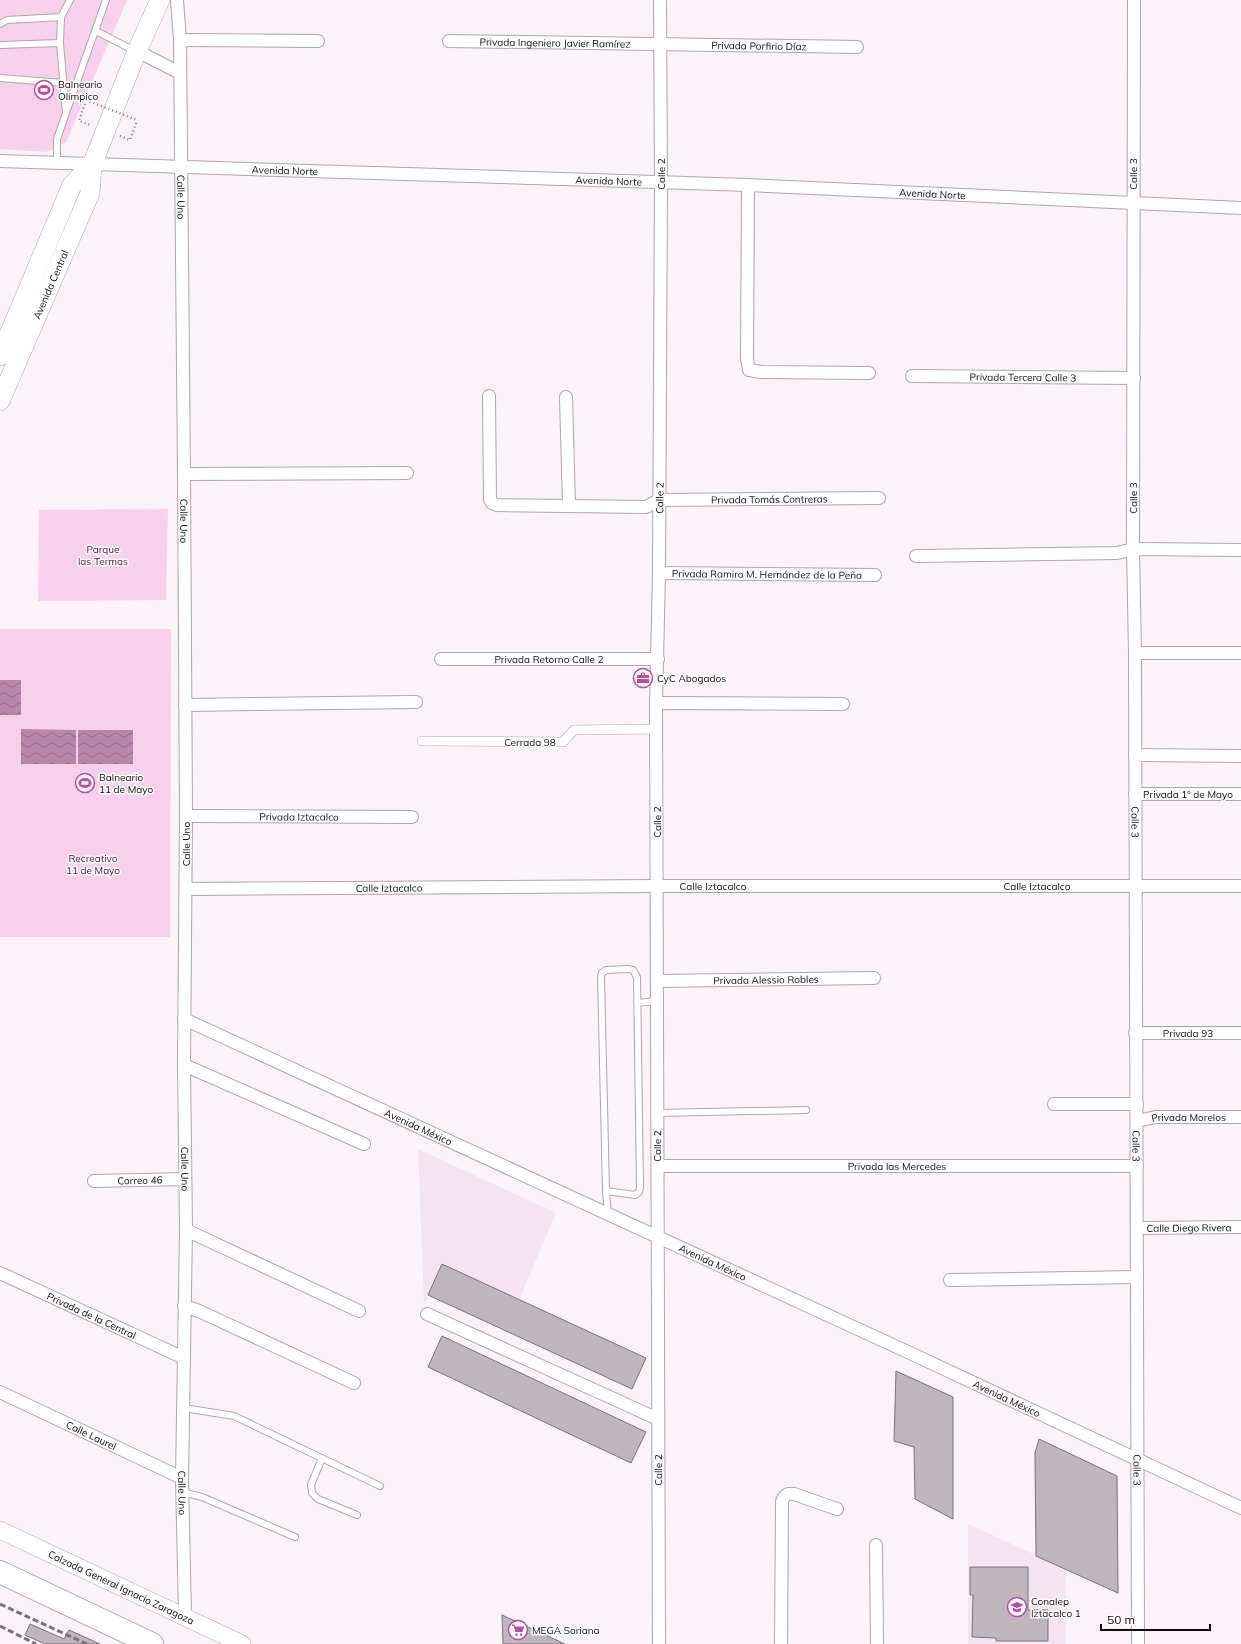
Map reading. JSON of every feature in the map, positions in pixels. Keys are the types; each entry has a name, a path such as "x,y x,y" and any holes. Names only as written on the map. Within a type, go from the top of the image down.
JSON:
{"highway":[{"path":"0,1572 152,1644"}],"main road":[{"name":"Avenida Central","path":"0,402 90,193 92,165 137,51 160,0"},
{"name":"Avenida Central","path":"0,356 72,185 92,165"},
{"name":"Calzada General Ignacio Zaragoza","path":"0,1530 242,1644"}],"street":[{"name":"Calle Uno","path":"177,0 180,40 186,816 184,1019 186,1230 182,1478 185,1616"},
{"name":"Calle 2","path":"659,1644 656,703 659,573 661,183 660,0"},
{"name":"Calle 3","path":"1134,0 1133,550 1135,653 1138,1644"},
{"path":"180,40 318,41"},
{"name":"Privada Ingeniero Javier Ramírez","path":"449,41 660,45"},
{"name":"Privada Porfirio Díaz","path":"660,45 858,47"},
{"path":"137,51 180,73"},
{"name":"Avenida Norte","path":"0,161 748,185 1241,208"},
{"path":"748,185 747,359 749,370 761,372 869,372"},
{"name":"Privada Tercera Calle 3","path":"912,376 1134,378"},
{"name":"Privada Tomás Contreras","path":"489,396 490,498 492,503 503,506 646,506 659,500 879,498"},
{"path":"566,397 569,506"},
{"path":"184,474 407,473"},
{"path":"916,556 1117,553 1133,550 1241,550"},
{"name":"Privada Ramiro M. Hernández de la Peña","path":"659,573 875,575"},
{"path":"1135,653 1241,653"},
{"name":"Privada Retorno Calle 2","path":"441,659 658,659"},
{"path":"185,705 416,702"},
{"path":"656,703 843,704"},
{"name":"Cerrada 98","path":"422,741 563,742 574,730 657,729"},
{"path":"1135,755 1241,756"},
{"name":"Privada 1º de Mayo","path":"1135,794 1241,794"},
{"name":"Privada Iztacalco","path":"186,816 412,817"},
{"name":"Calle Iztacalco","path":"186,889 657,886 1241,886"},
{"name":"Privada Alessio Robles","path":"657,981 874,978"},
{"name":"Avenida México","path":"184,1019 917,1356 1241,1508"},
{"name":"Privada 93","path":"1135,1033 1241,1033"},
{"path":"184,1065 364,1144"},
{"path":"1054,1104 1137,1104"},
{"name":"Privada Morelos","path":"1137,1120 1156,1117 1241,1117"},
{"name":"Privada las Mercedes","path":"658,1166 1137,1166"},
{"name":"Correo 46","path":"94,1181 185,1179"},
{"name":"Calle Diego Rivera","path":"1137,1228 1241,1227"},
{"path":"186,1230 359,1310"},
{"name":"Privada de la Central","path":"0,1273 184,1358"},
{"path":"950,1280 1137,1277"},
{"path":"184,1306 199,1311 354,1383"},
{"path":"428,1314 658,1419"},
{"name":"Calle Laurel","path":"0,1392 182,1478"},
{"path":"781,1644 782,1502 784,1497 788,1493 794,1494 837,1509"},
{"path":"876,1545 877,1644"}],"lane":[{"path":"66,113 60,43 62,17 70,0"},
{"path":"57,163 58,139 106,0"},
{"path":"0,24 7,20 62,17"},
{"path":"96,30 137,51"},
{"path":"0,45 60,43"},
{"path":"0,78 64,83"},
{"path":"606,1191 635,1195 639,1192 640,1187 637,977 632,970 606,970 602,973 601,978 606,1191 608,1215"},
{"path":"637,1003 657,1001"},
{"path":"657,1112 806,1110"},
{"path":"184,1408 234,1416 380,1486"},
{"path":"322,1458 312,1485 312,1493 318,1499 357,1515"},
{"path":"182,1492 202,1497 295,1537"}],"path":[{"path":"79,121 86,100 137,120 130,140"}],"shaded area":[{"path":"418,1149 556,1213 519,1300 442,1263 424,1304"},
{"name":"Conalep Iztacalco 1","path":"968,1524 1066,1569 1066,1644 968,1644"}],"green space":[{"name":"Balneario Olímpico","path":"0,0 127,0 66,142 47,152 0,149"},
{"name":"Parque las Termas","path":"168,509 166,600 38,601 39,510"},
{"name":"Balneario 11 de Mayo","path":"0,629 171,629 170,937 0,937"}],"water":[{"path":"0,680 21,680 21,715 0,715"},
{"path":"21,729 76,730 76,764 21,764"},
{"path":"78,730 133,730 133,764 78,764"}],"building":[{"path":"442,1264 646,1358 632,1389 428,1295"},
{"path":"442,1336 646,1432 631,1463 428,1367"},
{"path":"896,1371 953,1397 953,1519 915,1499 914,1447 894,1441"},
{"path":"1039,1439 1117,1476 1118,1593 1036,1556 1035,1453"},
{"path":"970,1567 1028,1567 1028,1610 1048,1610 1048,1641 996,1641 996,1638 972,1637 973,1595 970,1595"},
{"name":"MEGA Soriana","path":"502,1615 565,1644 503,1644"},
{"path":"30,1624 64,1639 69,1630 100,1644 45,1644 25,1635"}],"railway":[{"path":"0,1604 87,1644"},
{"path":"0,1626 36,1644"}],"place":[{"name":"Balneario Olímpico","path":"44,90"},
{"name":"CyC Abogados","path":"643,678"},
{"name":"Balneario 11 de Mayo","path":"85,783"},
{"name":"Conalep Iztacalco 1","path":"1017,1607"},
{"name":"MEGA Soriana","path":"518,1630"}],"park label":[{"name":"Recreativo 11 de Mayo","path":"93,864"}]}
